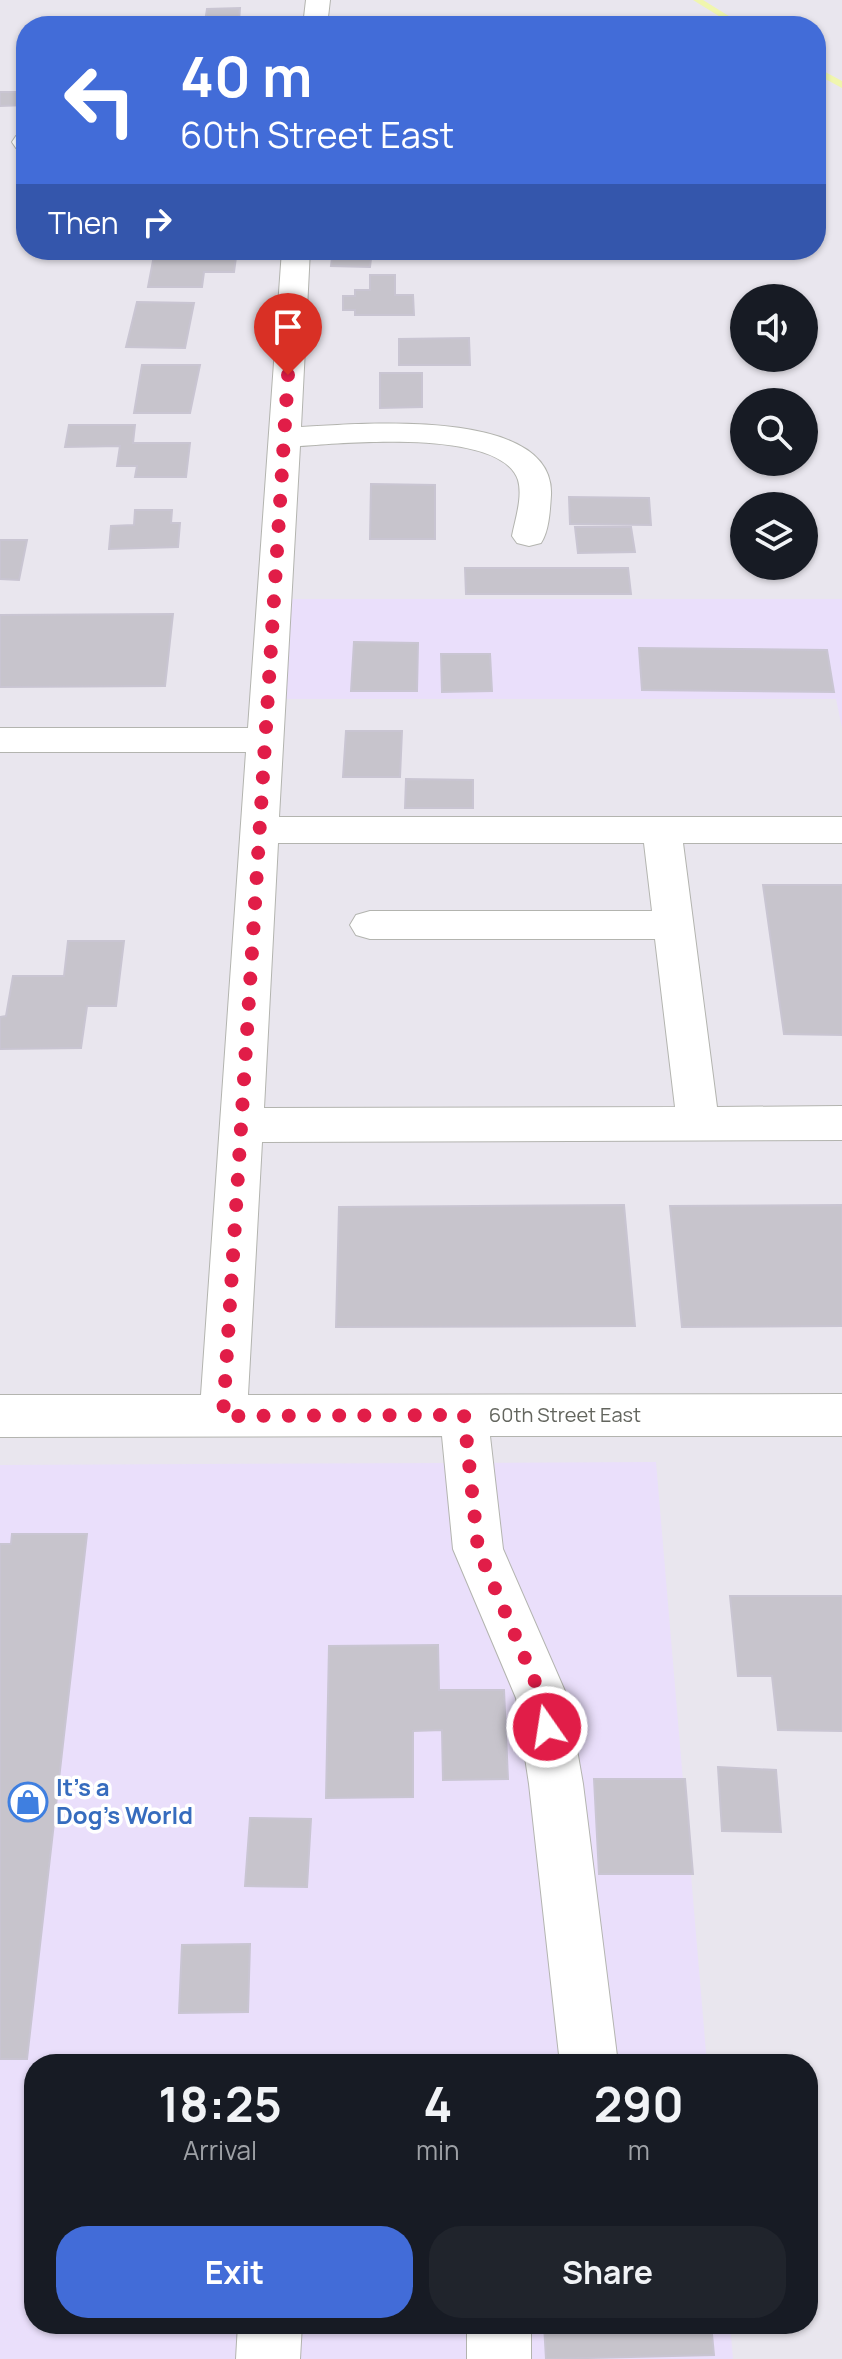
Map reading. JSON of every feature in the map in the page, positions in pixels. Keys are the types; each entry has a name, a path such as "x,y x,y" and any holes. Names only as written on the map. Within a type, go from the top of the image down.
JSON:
{"street":[{"path":"223,1416 295,260"},
{"path":"284,438 363,434 456,436 483,440 521,459 534,480 529,536"},
{"path":"0,740 266,740"},
{"path":"259,830 842,830"},
{"path":"662,830 698,1122"},
{"path":"370,925 674,925"},
{"path":"241,1125 842,1123"},
{"path":"464,1415 478,1549 542,1698 556,1784 588,2054"},
{"name":"60th Street East","path":"0,1416 842,1415"},
{"path":"268,2359 269,2334"},
{"path":"499,2334 499,2359"}],"shaded area":[{"path":"274,599 842,599 842,728 836,699 268,699"},
{"path":"656,1462 706,2054 24,2054 24,2334 731,2334 733,2359 0,2359 0,1465"}],"building":[{"path":"240,8 239,16 206,16 207,9"},
{"path":"0,92 16,92 16,105 0,106"},
{"path":"153,260 236,260 234,272 204,272 202,287 148,287"},
{"path":"332,260 371,260 370,267 331,266"},
{"path":"370,275 395,275 395,295 413,295 414,315 355,315 355,310 343,310 343,296 355,296 355,290 370,290"},
{"path":"137,302 194,303 185,348 126,347"},
{"path":"469,338 470,365 399,365 399,339"},
{"path":"142,365 200,365 190,413 134,413"},
{"path":"380,373 422,373 422,407 380,408"},
{"path":"69,425 135,425 133,443 190,443 186,477 135,477 137,466 117,466 120,446 65,447"},
{"path":"371,484 435,485 435,539 370,539"},
{"path":"569,497 649,498 651,525 570,524"},
{"path":"135,510 172,510 171,523 180,523 178,547 109,549 111,526 134,525"},
{"path":"575,527 631,527 635,552 578,553"},
{"path":"0,540 27,540 19,580 0,579"},
{"path":"465,568 628,568 631,594 466,594"},
{"path":"173,614 165,686 0,687 0,615"},
{"path":"354,642 418,643 417,691 351,691"},
{"path":"639,648 827,650 834,692 642,690"},
{"path":"441,654 490,654 492,691 442,692"},
{"path":"346,731 402,731 400,777 343,777"},
{"path":"406,779 473,780 473,808 405,808"},
{"path":"763,885 842,885 842,1035 784,1034"},
{"path":"68,941 124,941 116,1006 87,1006 81,1048 0,1049 0,1017 6,1016 13,976 64,976"},
{"path":"624,1205 635,1326 336,1327 339,1207"},
{"path":"842,1205 842,1326 682,1327 670,1206"},
{"name":"It's a Dog's World","path":"12,1534 87,1534 28,2054 24,2054 24,2059 0,2059 0,1544 11,1544"},
{"path":"730,1596 842,1596 842,1731 778,1730 772,1676 738,1676"},
{"path":"438,1645 439,1690 504,1690 508,1779 443,1780 442,1730 413,1731 413,1797 326,1798 329,1646"},
{"path":"718,1767 776,1770 781,1832 722,1831"},
{"path":"594,1779 685,1779 693,1874 599,1874"},
{"path":"250,1818 311,1819 307,1887 245,1886"},
{"path":"250,1944 248,2012 179,2013 182,1945"},
{"path":"545,2334 712,2334 714,2355 546,2359"}],"waterway":[{"path":"697,0 724,16"},
{"path":"826,76 842,85"}],"place":[{"name":"It's a Dog's World","path":"28,1802"}],"route":[{"path":"288,375 223,1416 464,1415 478,1549 542,1698 547,1727"}]}
